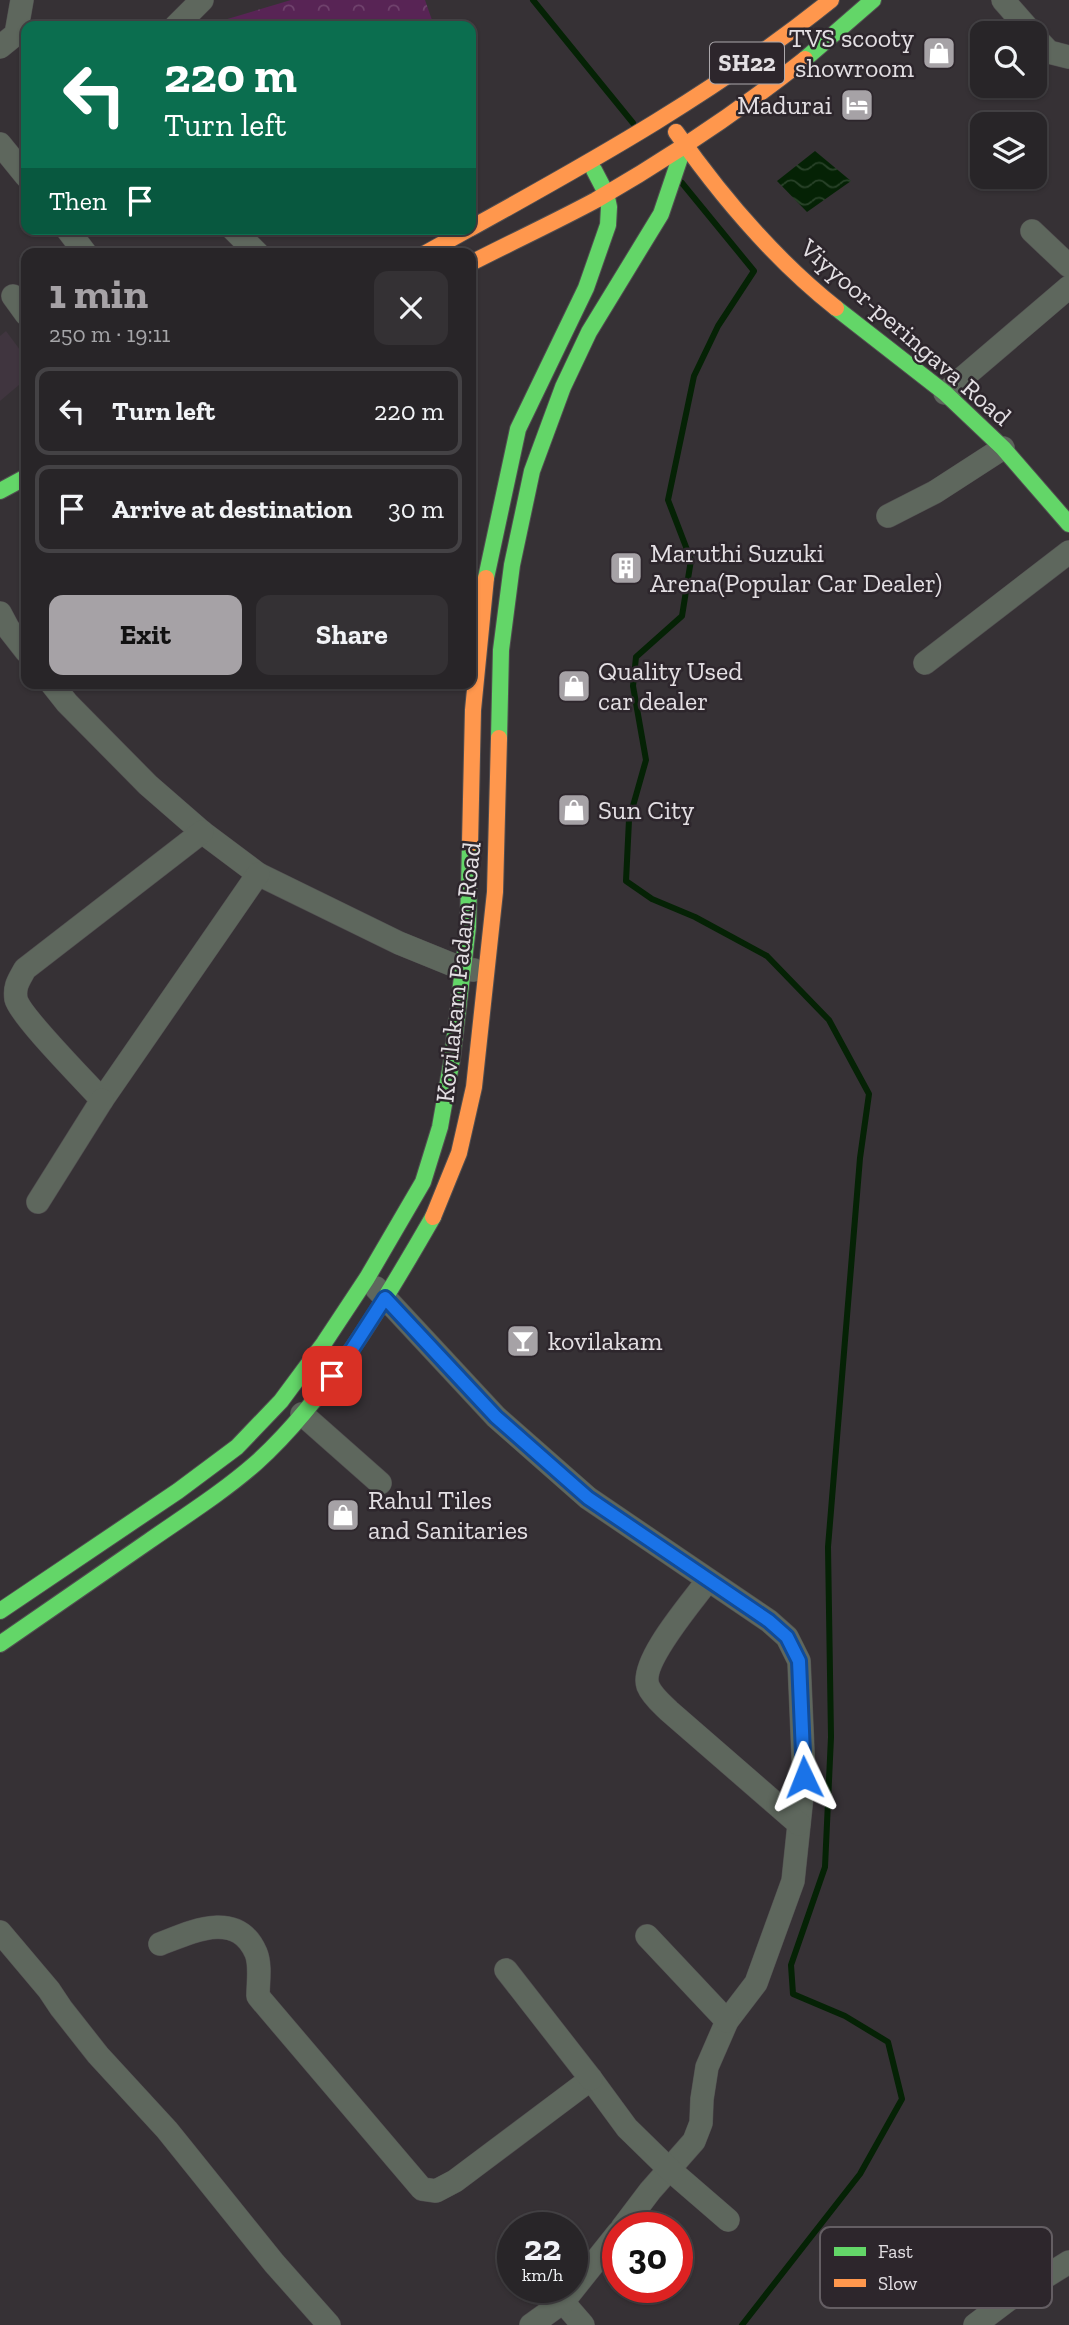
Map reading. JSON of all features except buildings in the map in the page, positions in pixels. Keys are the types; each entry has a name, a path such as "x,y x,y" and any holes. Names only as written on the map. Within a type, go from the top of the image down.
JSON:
{"main road":[{"name":"SH22","path":"476,226 664,120 802,25 831,0"},
{"name":"SH22","path":"476,260 606,193 681,150 819,48 873,0"},
{"name":"Viyyoor-peringava Road","path":"664,120 681,150 806,284 945,393 1003,448 1069,524"},
{"name":"Kovilakam Padam Road","path":"0,1644 206,1502 257,1462 302,1414 347,1357 434,1215 459,1153 474,1087 495,892 501,650 512,565 532,471 563,387 589,332 661,214 681,150"},
{"name":"Kovilakam Padam Road","path":"476,688 486,580 518,429 586,288 608,225 610,207 606,193 590,162"},
{"name":"SH22","path":"435,248 459,235"},
{"path":"0,491 21,480"},
{"name":"Kovilakam Padam Road","path":"0,1611 178,1491 237,1447 281,1401 324,1343 367,1278 423,1182 440,1127 452,1059 468,927 476,689"}],"street":[{"path":"0,47 16,34 22,0"},
{"path":"181,21 202,0"},
{"path":"1003,0 1022,21"},
{"path":"1047,50 1069,57"},
{"path":"0,144 21,170"},
{"path":"1031,230 1069,266"},
{"path":"239,235 252,248"},
{"path":"945,393 1066,296"},
{"path":"887,516 935,492 1003,448"},
{"path":"925,663 1069,552"},
{"path":"0,613 21,645"},
{"path":"56,689 148,785 202,832 258,874 399,943 463,969 487,972"},
{"path":"102,1100 17,1003 15,985 26,969 202,832"},
{"path":"38,1202 102,1100 258,874"},
{"path":"367,1278 496,1417 588,1498 769,1621 787,1637 799,1661 804,1777 793,1881 756,1983 727,2021 707,2067 701,2123 694,2141 635,2212"},
{"path":"302,1414 380,1483"},
{"path":"708,1580 654,1656 647,1685 669,1711 799,1824"},
{"path":"160,1944 204,1927 231,1928 245,1937 256,1953 258,1996 422,2189 436,2191 455,2182 591,2079"},
{"path":"0,1932 50,1990 98,2055 167,2130 274,2263 329,2325"},
{"path":"647,1936 727,2021"},
{"path":"506,1970 627,2128 728,2220"},
{"path":"588,2271 602,2253"},
{"path":"1052,2273 1069,2262"},
{"path":"531,2325 562,2303"},
{"path":"564,2303 583,2325"},
{"path":"975,2325 997,2308"}],"shaded area":[{"path":"6,331 21,351 21,383 0,401 0,336"}],"green space":[{"path":"291,0 425,0 432,21 221,21"}],"water":[{"path":"815,151 851,181 807,212 777,181"}],"waterway":[{"path":"533,0 633,123"},
{"path":"682,183 754,271 718,326 694,376 668,500 691,560 682,616 636,657 633,686 646,760 629,820 626,881 652,899 695,917 767,956 829,1020 869,1094 860,1158 828,1547 831,1737 825,1867 791,1965 793,1994 845,2016 888,2042 902,2099 860,2174 742,2325"}],"traffic: fast":[{"path":"805,59 873,0"},
{"path":"499,738 501,650 512,565 532,471 563,387 589,332 661,214 684,146"},
{"path":"486,578 518,429 586,288 608,225 609,207 606,193 594,170"},
{"path":"836,308 945,393 1003,448 1069,524"},
{"path":"0,491 21,480"},
{"path":"0,1611 178,1491 237,1447 281,1401 367,1278 423,1182 440,1127 452,1059 468,927 470,844"},
{"path":"0,1644 217,1494 256,1463 331,1379 396,1281 433,1217"}],"traffic: slow":[{"path":"476,225 656,122 745,64 831,0"},
{"path":"476,260 596,200 650,168 805,59"},
{"path":"676,132 711,180 750,226 791,269 836,308"},
{"path":"435,248 458,235"},
{"path":"476,680 486,578"},
{"path":"470,844 475,689"},
{"path":"433,1217 459,1153 474,1087 495,892 499,738"}],"place":[{"name":"TVS scooty showroom","path":"939,53"},
{"name":"Madurai","path":"857,105"},
{"name":"Maruthi Suzuki Arena(Popular Car Dealer)","path":"626,568"},
{"name":"Quality Used car dealer","path":"574,686"},
{"name":"Sun City","path":"574,810"},
{"name":"kovilakam","path":"523,1341"},
{"name":"Rahul Tiles and Sanitaries","path":"343,1515"}],"route":[{"path":"332,1376 385,1298 496,1417 588,1498 769,1621 787,1637 799,1661 804,1777"}]}
